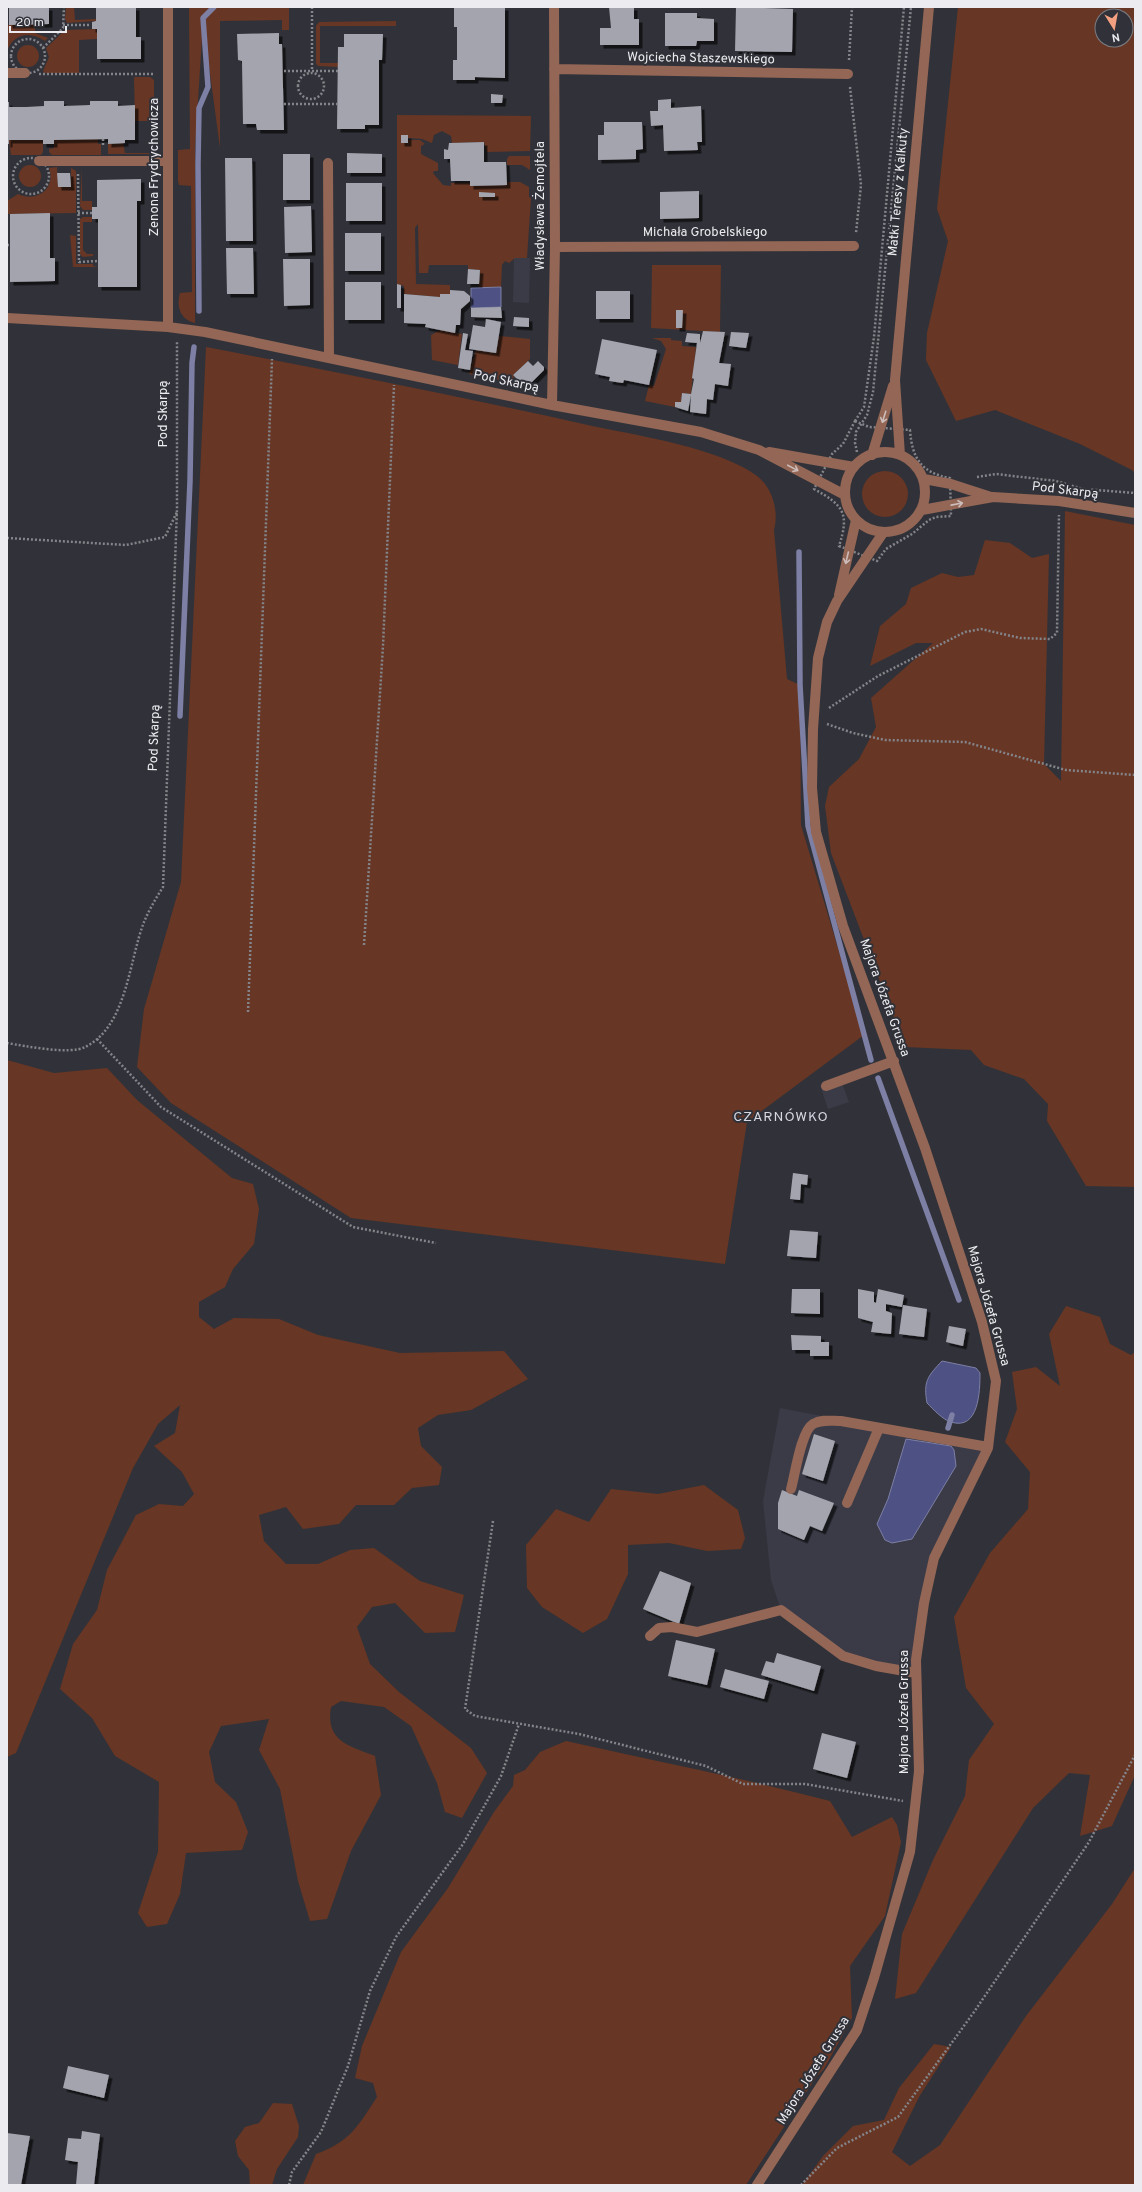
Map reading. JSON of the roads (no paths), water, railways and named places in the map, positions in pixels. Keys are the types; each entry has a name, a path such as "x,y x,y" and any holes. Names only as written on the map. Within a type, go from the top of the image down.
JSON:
{"street":[{"name":"Zenona Frydrychowicza","path":"168,7 168,161 172,328"},
{"name":"Władysława Żemojtela","path":"552,405 555,247 554,7"},
{"name":"Matki Teresy z Kalkuty","path":"900,455 900,429 895,380 929,7"},
{"name":"Wojciecha Staszewskiego","path":"554,69 848,74"},
{"path":"7,73 28,73"},
{"path":"39,161 168,161"},
{"path":"328,163 329,357"},
{"name":"Michała Grobelskiego","path":"555,247 854,246"},
{"name":"Pod Skarpą","path":"7,318 172,328 205,332 552,405 702,432 759,450 829,463 856,465"},
{"name":"Matki Teresy z Kalkuty","path":"872,454 895,380"},
{"name":"Pod Skarpą","path":"759,450 845,495"},
{"path":"889,452 900,455 918,469 924,479 926,491 922,510 910,525 898,531 883,533 872,531 856,520 847,507 845,495 846,484 856,465 872,454 889,452"},
{"name":"Pod Skarpą","path":"924,479 952,480 993,498"},
{"name":"Pod Skarpą","path":"922,510 993,498 1059,501 1135,513"},
{"name":"Majora Józefa Grussa","path":"837,601 856,520"},
{"name":"Majora Józefa Grussa","path":"758,2185 857,2030 910,1852 918,1771 916,1660 923,1610 934,1558 988,1447 996,1381 982,1322 926,1148 843,926 816,832 812,788 813,719 818,658 827,622 837,601 883,533"},
{"path":"826,1086 894,1061"},
{"path":"791,1489 805,1434 812,1425 823,1421 841,1421 988,1447"},
{"path":"848,1503 878,1428"},
{"path":"650,1636 659,1628 672,1627 697,1632 781,1610 843,1656 876,1666 916,1672"}],"water":[{"path":"501,287 501,307 471,308 471,288"},
{"path":"942,1361 976,1368 980,1373 976,1408 967,1421 960,1423 951,1422 938,1414 927,1403 926,1384 930,1375"},
{"path":"906,1439 951,1446 954,1450 956,1466 912,1539 892,1543 885,1540 877,1524 888,1499"}],"waterway":[{"path":"199,311 199,108 208,87 203,18 214,7"},
{"path":"180,716 190,481 192,363 194,347"},
{"path":"799,552 800,685 808,826 871,1060"},
{"path":"878,1078 959,1300"},
{"path":"948,1428 952,1415"}],"district":[{"name":"CZARNÓWKO","path":"781,1117"}]}
